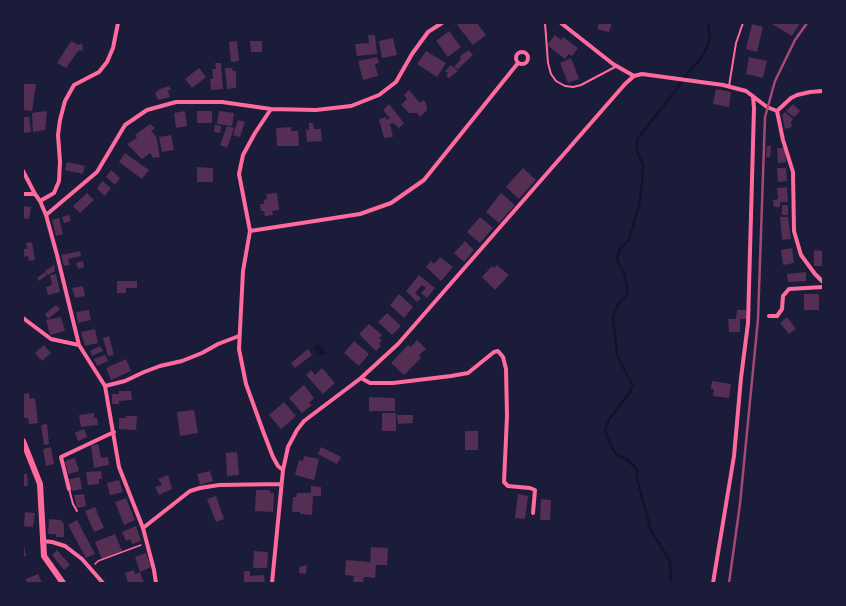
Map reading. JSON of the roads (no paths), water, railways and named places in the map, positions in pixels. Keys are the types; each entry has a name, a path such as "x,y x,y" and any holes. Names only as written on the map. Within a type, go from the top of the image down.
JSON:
{"main road":[{"path":"23,441 40,484 44,556 64,583"}],"street":[{"path":"40,200 54,194 60,181 58,135 65,101 74,85 99,72 107,62 113,48 118,23"},
{"path":"46,215 97,172 125,125 147,110 176,102 222,102 271,109 316,110 351,106 379,95 396,82 412,54 428,32 442,23"},
{"path":"561,23 616,66 634,76"},
{"path":"250,230 360,214 391,203 424,180 518,63"},
{"path":"272,583 283,470 288,448 297,430 304,421 361,378 398,344 625,84 634,76 642,74 729,86 740,89 753,96 767,108 774,111 797,95 823,91"},
{"path":"713,583 734,456 741,378 748,323 754,114 753,96"},
{"path":"271,109 254,133 243,155 239,174 250,230 243,271 239,349 246,384 273,456 278,466 283,470"},
{"path":"777,110 783,140 793,172 794,231 801,255 823,282"},
{"path":"23,171 35,194 40,200 46,215 79,344 105,386 119,467 143,528 156,583"},
{"path":"23,194 35,194"},
{"path":"769,316 777,316 782,308 783,296 789,289 823,287"},
{"path":"23,318 51,339 79,344"},
{"path":"105,386 125,381 160,366 182,361 239,336"},
{"path":"361,378 370,383 451,376 468,372 494,352 498,352 503,357 506,369 507,416 504,482 508,486 530,488 535,490 532,513"},
{"path":"69,489 61,457 114,432"},
{"path":"143,528 190,491 219,485 281,484"},
{"path":"42,541 65,546 82,559 103,583"}],"lane":[{"path":"545,23 548,63 551,74 556,81 565,86 577,86 616,66"},
{"path":"729,86 736,43 743,23"},
{"path":"69,489 73,504 77,511"}],"waterway":[{"path":"671,583 670,561 651,531 637,479 637,469 627,460 616,454 610,444 605,429 610,418 633,386 617,355 613,316 618,304 627,295 627,286 624,273 617,260 619,250 629,240 639,205 642,186 643,165 637,151 637,141 689,71 700,60 708,46 710,37 708,23"}],"railway":[{"path":"729,583 740,504 758,319 765,117 775,81 795,40 807,23"}]}
